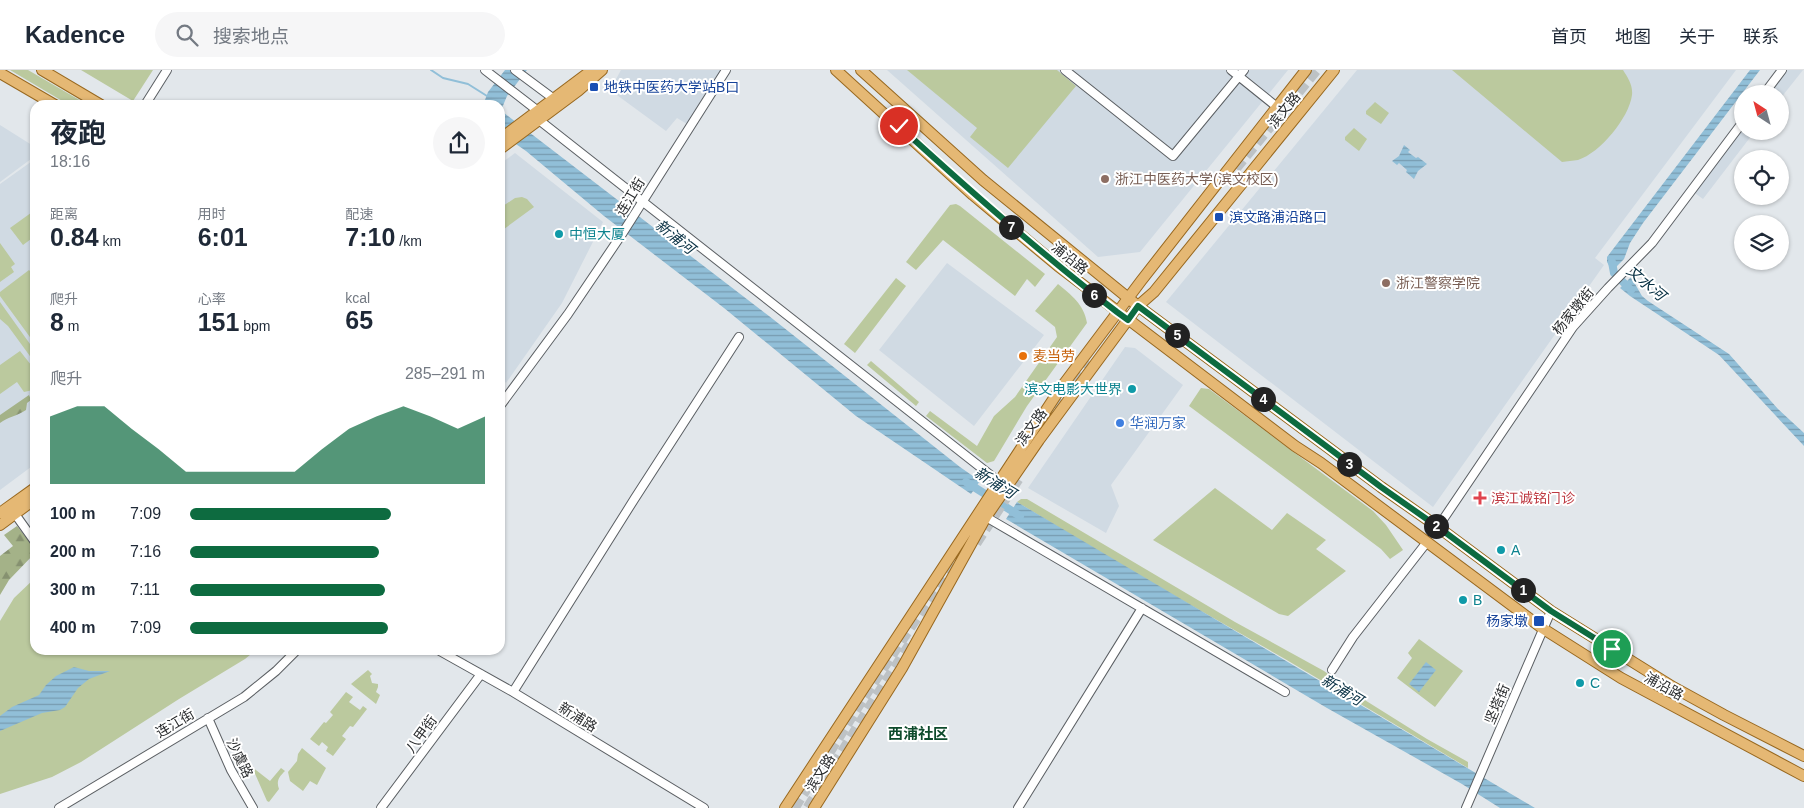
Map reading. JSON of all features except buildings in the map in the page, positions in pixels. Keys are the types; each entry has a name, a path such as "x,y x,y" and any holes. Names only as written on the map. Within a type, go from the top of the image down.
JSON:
{"main road":[{"path":"42,70 93,100"},
{"path":"539,115 554,98 592,70"},
{"path":"505,140 539,115 578,91 602,70"},
{"name":"浦沿路","path":"836,70 973,195 1058,266 1295,446 1321,463 1542,628 1621,678 1804,776"},
{"name":"浦沿路","path":"861,70 983,180 1138,306 1551,611 1673,687 1804,756"},
{"name":"滨文路","path":"785,808 1003,482 1138,306 1154,292 1334,70"},
{"name":"滨文路","path":"1003,482 1004,472 1060,388 1302,72"},
{"path":"0,73 46,100"},
{"path":"0,514 30,492"},
{"path":"0,525 30,503"},
{"name":"滨文路","path":"814,808 902,668 982,514"}],"street":[{"path":"148,100 167,70"},
{"path":"485,70 512,91 590,161 641,203 1003,482"},
{"path":"516,70 554,98"},
{"name":"连江街","path":"505,399 568,314 622,234 726,70"},
{"path":"1065,70 1174,156 1244,70"},
{"path":"1231,70 1277,107"},
{"path":"1771,85 1782,70"},
{"name":"杨家墩街","path":"1438,527 1573,327 1652,243 1734,134"},
{"path":"513,692 739,337"},
{"path":"15,514 30,535"},
{"path":"982,514 1285,692"},
{"path":"1332,670 1353,637 1427,542"},
{"path":"1018,808 1142,608"},
{"name":"坚塔街","path":"1466,808 1542,628 1551,611"},
{"name":"连江街","path":"59,808 244,697 276,672 292,655"},
{"name":"新浦路","path":"447,655 513,692 704,808"},
{"name":"八甲街","path":"381,808 481,674"},
{"name":"沙虞路","path":"208,718 231,770 253,808"}],"shaded area":[{"path":"621,70 721,70 687,124 677,118 666,131 610,90"},
{"name":"浙江中医药大学(滨文校区)","path":"887,70 1288,70 1140,252 1098,257"},
{"name":"浙江警察学院","path":"1357,70 1736,70 1595,258 1604,265 1433,507 1166,302"},
{"path":"1784,70 1803,70 1789,88 1789,85 1773,85"},
{"path":"0,125 30,144 30,160 0,182"},
{"path":"1734,135 1734,140 1748,140 1740,150 1734,150 1734,158 1703,199 1692,191"},
{"path":"515,153 603,222 562,303 506,383 505,382 505,160"},
{"path":"30,163 30,468 0,490 0,184"},
{"path":"947,263 1044,335 974,426 879,350"},
{"path":"1125,347 1135,348 1183,385 1111,485 1119,506 1106,533 1028,488"}],"green space":[{"path":"10,70 28,70 79,100 61,100"},
{"path":"81,70 153,70 134,100"},
{"path":"907,70 1057,70 1076,86 1008,168 970,137 977,128"},
{"path":"1452,70 1623,70 1631,85 1632,95 1625,114 1612,134 1604,142 1587,156 1578,160 1562,162"},
{"path":"1375,102 1389,113 1381,124 1366,114 1366,111"},
{"path":"1354,128 1367,139 1359,151 1345,140 1345,137"},
{"path":"522,197 527,199 534,207 505,228 505,205 515,198"},
{"path":"956,204 1045,274 1035,287 1027,279 1015,296 943,240 916,270 906,262 950,205"},
{"path":"30,214 30,240 23,245 10,228"},
{"path":"0,243 15,264 11,267 14,272 0,282"},
{"path":"29,270 30,271 30,337 0,296 0,292"},
{"path":"896,278 906,286 855,353 844,344"},
{"path":"1058,284 1080,305 1087,323 1027,406 994,461 987,463 926,416 930,411 977,446 994,416 1015,397 1057,337 1055,327 1035,311"},
{"path":"0,302 30,344 30,356 8,326 0,319"},
{"path":"20,351 30,364 30,391 24,392 17,382 0,394 0,365"},
{"path":"871,361 919,402 916,406 867,365"},
{"path":"1201,388 1209,389 1373,511 1386,525 1403,550 1390,559 1381,549 1189,406"},
{"path":"29,395 30,401 27,403 26,410 0,423 0,415"},
{"path":"1215,488 1272,530 1287,513 1326,540 1316,549 1346,571 1288,616 1279,614 1153,540"},
{"path":"1021,499 1027,499 1235,622 1324,671 1336,682 1427,739 1468,762 1468,768 1285,659 1124,567 1017,502"},
{"path":"17,526 30,543 30,558 9,580 0,595 0,556 13,546 4,535"},
{"path":"30,583 30,655 250,655 81,762 52,777 0,794 0,621 14,598"},
{"path":"1419,639 1463,671 1435,707 1397,678 1412,658 1408,653"},
{"path":"368,670 372,674 370,676 372,683 378,684 376,692 380,695 376,704 351,684"},
{"path":"346,692 353,697 349,702 360,710 363,706 367,709 353,727 350,726 342,736 346,739 333,756 326,751 328,747 322,742 319,746 310,739 324,722 326,723 333,715 330,712"},
{"path":"302,748 326,768 317,785 310,781 303,791 290,781 288,772 297,761 298,754"},
{"path":"252,767 270,781 281,768 285,771 279,779 279,789 269,802 267,801"}],"water":[{"path":"505,70 527,70 505,101 485,100 488,92"},
{"path":"1750,70 1760,70 1749,85 1739,85"},
{"path":"1734,91 1734,104 1643,223 1630,243 1624,259 1612,271 1607,262 1607,257"},
{"path":"505,114 980,481 971,494 856,416 724,308 604,216 526,151 505,136"},
{"path":"1404,145 1410,150 1408,152 1427,164 1418,171 1414,179 1399,163 1397,165 1392,161 1399,156"},
{"path":"1631,277 1642,296 1648,301 1729,354 1778,409 1804,433 1804,446 1719,355 1620,288"},
{"path":"1017,502 1535,808 1500,808 1462,784 1327,708 1006,519"},
{"path":"1426,662 1436,670 1419,692 1409,684"},
{"path":"74,667 89,671 110,671 89,679 78,688 65,707 60,710 42,713 0,731 0,716 12,707 39,695 56,676"}],"waterway":[{"path":"431,70 443,78 468,84 487,96"},
{"name":"文水河","path":"1612,262 1614,273 1631,290"},
{"name":"新浦河","path":"966,482 1020,516"}],"tunnel":[{"path":"1225,181 1316,70"},
{"path":"1037,436 1087,360"},
{"path":"976,543 1018,479"},
{"path":"794,808 863,698 974,531"},
{"path":"808,808 913,640"}],"place":[{"name":"地铁中医药大学站B口","path":"594,87"},
{"name":"浙江中医药大学(滨文校区)","path":"1105,179"},
{"name":"滨文路浦沿路口","path":"1219,217"},
{"name":"中恒大厦","path":"559,234"},
{"name":"浙江警察学院","path":"1386,283"},
{"name":"麦当劳","path":"1023,356"},
{"name":"滨文电影大世界","path":"1132,389"},
{"name":"华润万家","path":"1120,423"},
{"name":"滨江诚铭门诊","path":"1480,498"},
{"name":"A","path":"1501,550"},
{"name":"B","path":"1463,600"},
{"name":"杨家墩","path":"1539,621"},
{"name":"C","path":"1580,683"}],"district":[{"name":"西浦社区","path":"918,734"}],"route":[{"path":"899,126 973,195 1058,266 1117,312 1128,320 1138,306 1551,611 1612,649"}]}
